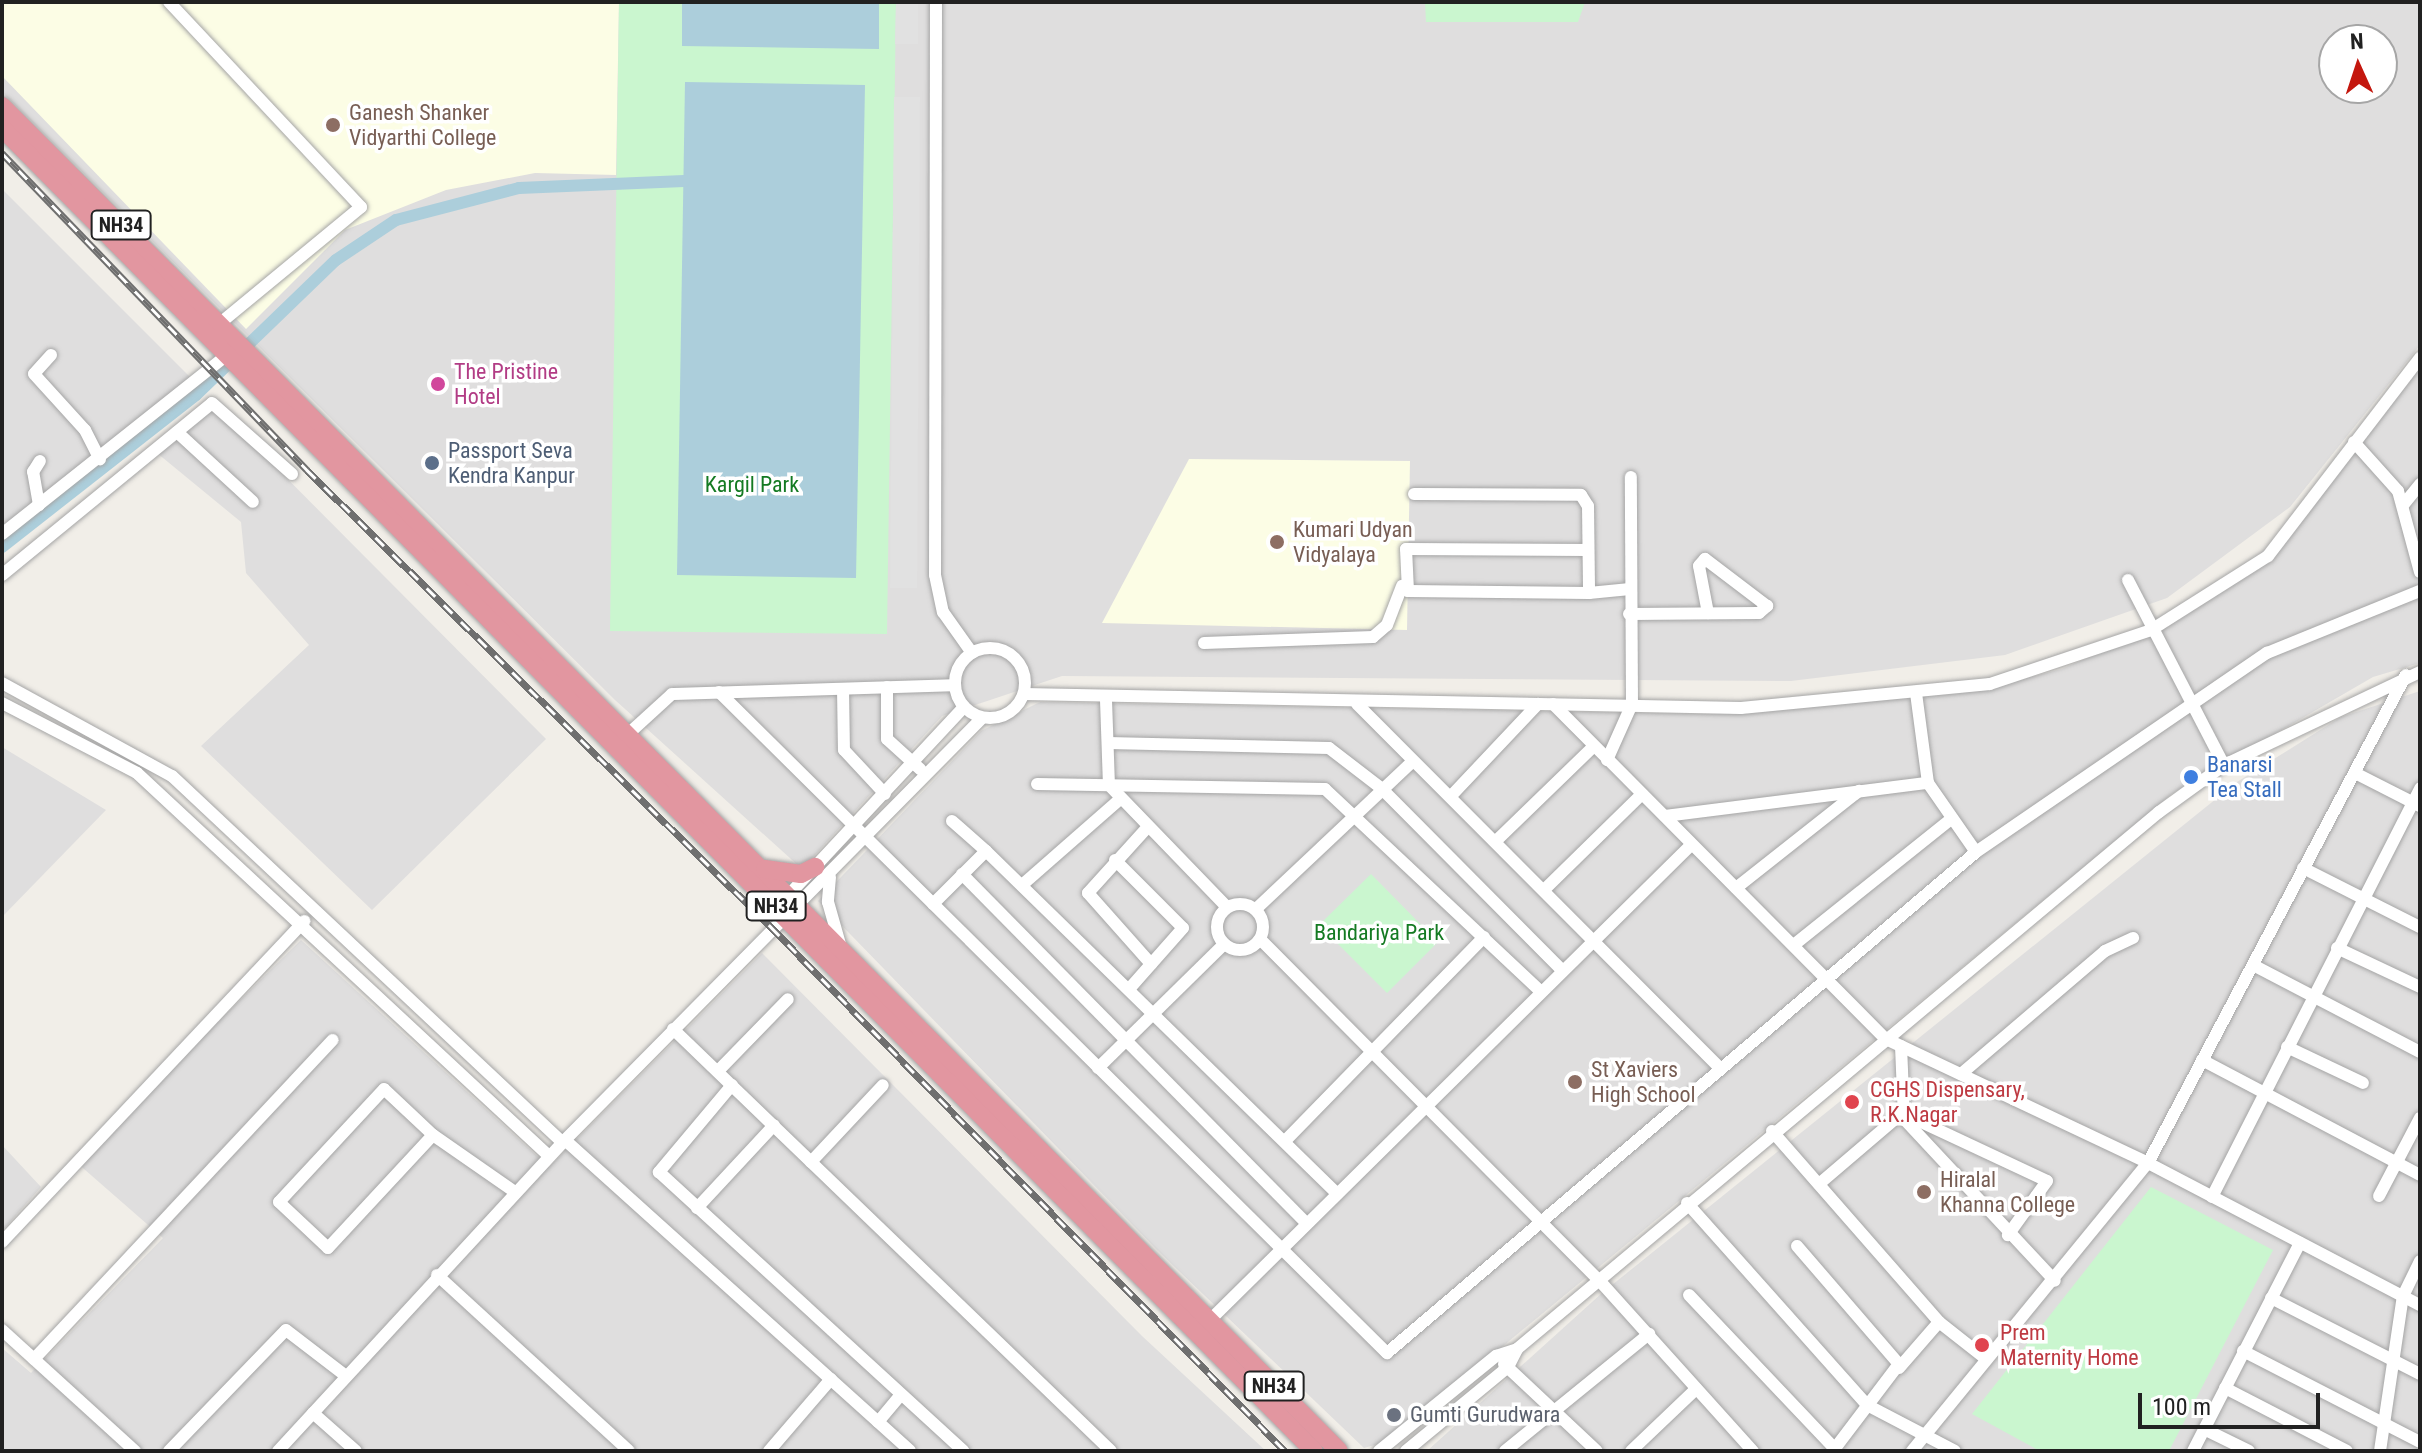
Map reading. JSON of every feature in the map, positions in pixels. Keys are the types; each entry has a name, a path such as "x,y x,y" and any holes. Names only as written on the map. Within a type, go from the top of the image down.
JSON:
{"highway":[{"name":"NH34","path":"2,106 213,329"},
{"name":"NH34","path":"2,128 238,353 626,736 660,780 763,869 789,906 840,945 1314,1451"},
{"name":"NH34","path":"238,353 660,780 789,906 1079,1203 1210,1320 1339,1451"},
{"path":"763,869 801,874 823,872"}],"street":[{"path":"169,2 361,207 213,329"},
{"path":"936,2 935,575 943,612 972,653"},
{"path":"2,534 238,353"},
{"path":"51,355 34,374 85,430 100,459"},
{"path":"1024,694 1106,700 1632,704 1741,708 1990,684 2151,630 2268,556 2420,358"},
{"path":"2,575 207,405 222,404 292,474"},
{"path":"177,432 253,502"},
{"path":"2354,442 2404,504 2420,572"},
{"path":"39,505 33,472 40,461"},
{"path":"1607,760 1632,704 1629,614 1631,477"},
{"path":"2404,504 2420,484"},
{"path":"1414,494 1581,495 1588,506 1589,593"},
{"path":"1204,643 1373,637 1387,625 1402,586 1402,553 1413,547 1588,550"},
{"path":"1629,614 1759,613 1767,606 1705,559 1699,566 1708,613"},
{"path":"2128,580 2188,702 2224,765"},
{"path":"1402,586 1416,592 1589,593 1630,589"},
{"path":"719,692 853,829 933,904 1280,1251 1387,1353 1546,1225 1824,977 1976,852 2188,702 2338,618 2420,591"},
{"path":"954,685 972,653 995,648 1016,660 1024,694"},
{"path":"1379,1451 1496,1356 1517,1349 1772,1131 2224,765 2414,673"},
{"path":"1912,1451 1986,1359 2055,1281 2148,1163 2303,868 2414,673"},
{"path":"2,683 161,768 313,914 910,1451"},
{"path":"626,736 664,696 954,685"},
{"path":"954,685 964,707 982,718 1003,716 1024,694"},
{"path":"887,687 887,739 927,776"},
{"path":"843,689 844,750 885,794"},
{"path":"1916,693 1928,783 1976,852"},
{"path":"1106,700 1109,785 1145,830 1227,907 1256,909 1354,812 1412,762"},
{"path":"2,703 137,773 549,1156"},
{"path":"1357,704 1412,762 1546,888 1721,1069"},
{"path":"1451,796 1538,704"},
{"path":"1553,704 1691,845 1795,944 1886,1039 2148,1163 2420,1305"},
{"path":"840,945 830,914 823,872 853,829 964,707"},
{"path":"278,1451 563,1141 789,906 823,872 866,841 982,718"},
{"path":"1108,743 1306,743 1340,754 1381,788 1563,971"},
{"path":"1497,840 1593,747"},
{"path":"2355,773 2416,805"},
{"path":"1665,816 1928,783"},
{"path":"1037,784 1312,786 1354,812 1540,991"},
{"path":"2212,1197 2362,897 2416,805 2420,788"},
{"path":"1736,888 1860,791"},
{"path":"1546,888 1642,794"},
{"path":"1022,885 1119,800"},
{"path":"1795,944 1952,818"},
{"path":"952,821 1158,1015 1337,1194"},
{"path":"1145,830 1115,860 1088,895 1151,964"},
{"path":"1210,1320 1691,845"},
{"path":"933,904 986,851"},
{"path":"1115,860 1183,928 1129,989"},
{"path":"2303,868 2420,927"},
{"path":"962,874 1307,1224"},
{"path":"1227,907 1217,925 1224,944 1237,950 1260,939"},
{"path":"1256,909 1260,939 1598,1279 1753,1451"},
{"path":"2,1242 313,914"},
{"path":"1285,1141 1484,937"},
{"path":"1961,1074 2105,951 2133,938"},
{"path":"1098,1068 1158,1015 1224,944"},
{"path":"2337,948 2420,987"},
{"path":"2253,965 2420,1052"},
{"path":"718,1071 788,999"},
{"path":"673,1029 1111,1451"},
{"path":"34,1359 333,1040"},
{"path":"1901,1046 1902,1113 2008,1235 2055,1281"},
{"path":"2287,1047 2363,1083"},
{"path":"2202,1060 2420,1175"},
{"path":"732,1085 658,1165 697,1208 963,1451"},
{"path":"811,1162 883,1085"},
{"path":"433,1135 328,1248 279,1202 384,1089 433,1135 515,1192"},
{"path":"1819,1184 1902,1113"},
{"path":"1902,1113 2047,1181 2008,1235"},
{"path":"2379,1196 2420,1118"},
{"path":"697,1208 774,1125"},
{"path":"1772,1131 1939,1322 1986,1359"},
{"path":"1687,1203 1872,1408 1955,1451"},
{"path":"2193,1451 2300,1243"},
{"path":"1797,1246 1899,1368"},
{"path":"2380,1451 2403,1296 2420,1261"},
{"path":"437,1275 629,1451"},
{"path":"1689,1295 1834,1450 1872,1408 1899,1368 1939,1322"},
{"path":"2271,1298 2420,1374"},
{"path":"2,1330 135,1451"},
{"path":"169,1451 286,1330 346,1376"},
{"path":"1505,1451 1649,1334"},
{"path":"1406,1451 1508,1367 1517,1349"},
{"path":"2243,1351 2420,1442"},
{"path":"1496,1356 1597,1451"},
{"path":"769,1451 831,1379"},
{"path":"2225,1388 2347,1451"},
{"path":"1631,1451 1696,1389"},
{"path":"878,1422 901,1395"},
{"path":"313,1413 356,1451"},
{"path":"2204,1429 2249,1451"},
{"path":"1575,1451 1587,1441"}],"shaded area":[{"path":"2,2 2420,2 2420,345 2290,507 2167,598 2005,655 1791,681 1062,676 942,716 802,869 615,700 2,92"},
{"name":"Ganesh Shanker Vidyarthi College","path":"2,2 619,2 616,175 535,173 446,190 345,230 246,329 2,76"},
{"path":"896,2 918,2 918,44 895,44"},
{"path":"894,97 920,97 917,588 890,588"},
{"path":"2,189 191,378 2,533"},
{"path":"2420,362 2420,663 2373,677 2173,793 1388,1441 1364,1448 1157,1250 818,901 981,731 1040,702 1712,714 2003,684 2062,669 2184,615 2271,558"},
{"path":"215,406 546,739 372,910 201,746 309,645 246,573 241,522 157,453"},
{"name":"Kumari Udyan Vidyalaya","path":"1189,459 1410,461 1407,630 1102,623"},
{"path":"2420,691 2420,1451 1427,1451 1602,1293 2237,782 2341,717"},
{"path":"2,747 106,810 2,917"},
{"path":"301,940 549,1167 762,953 1142,1336 1266,1451 2,1451 2,1348 31,1373 163,1238 76,1162"},
{"path":"2,1145 41,1187 2,1231"}],"green space":[{"name":"Kargil Park","path":"619,2 896,2 887,634 610,631"},
{"path":"1425,2 1585,2 1578,22 1426,22"},
{"name":"Bandariya Park","path":"1371,874 1438,942 1387,993 1319,925"},
{"path":"2151,1187 2273,1250 2169,1451 2040,1451 1972,1414"}],"water":[{"path":"682,2 879,2 879,49 682,46"},
{"path":"685,82 865,85 856,578 677,575"}],"waterway":[{"path":"2,547 196,395 336,260 396,220 519,188 684,181"}],"railway":[{"path":"2,153 307,470 771,927 1285,1451"}],"place":[{"name":"Ganesh Shanker Vidyarthi College","path":"333,125"},
{"name":"The Pristine Hotel","path":"438,384"},
{"name":"Passport Seva Kendra Kanpur","path":"432,463"},
{"name":"Kumari Udyan Vidyalaya","path":"1277,542"},
{"name":"Banarsi Tea Stall","path":"2191,777"},
{"name":"St Xaviers High School","path":"1575,1082"},
{"name":"CGHS Dispensary, R.K.Nagar","path":"1852,1102"},
{"name":"Hiralal Khanna College","path":"1924,1192"},
{"name":"Prem Maternity Home","path":"1982,1345"},
{"name":"Gumti Gurudwara","path":"1394,1415"}]}
